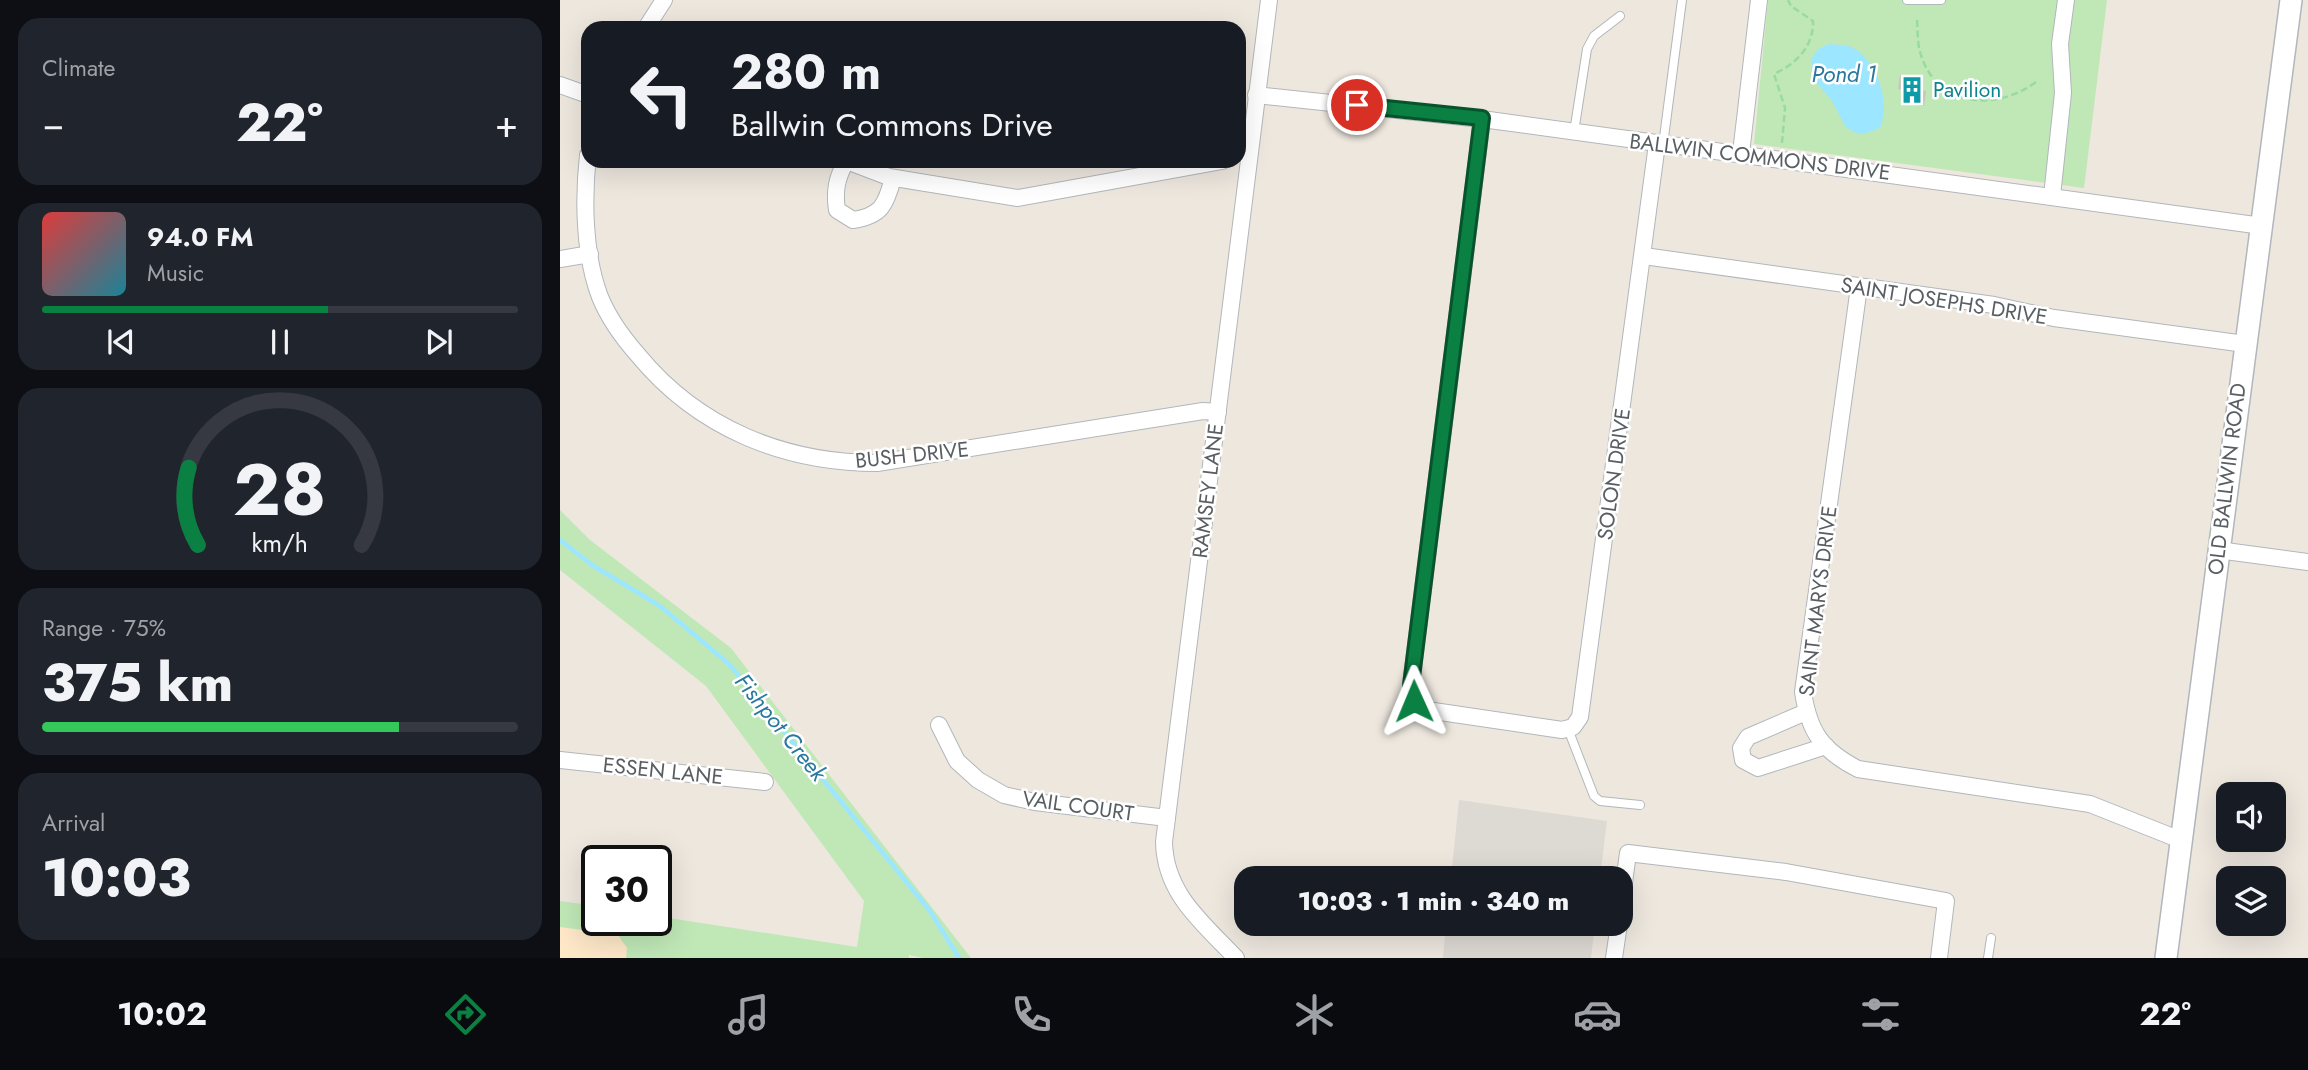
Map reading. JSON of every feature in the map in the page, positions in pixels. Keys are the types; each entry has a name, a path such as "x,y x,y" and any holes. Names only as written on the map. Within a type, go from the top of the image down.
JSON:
{"street":[{"path":"650,21 664,0"},
{"name":"RAMSEY LANE","path":"1246,149 1269,0"},
{"path":"1741,153 1759,0"},
{"path":"2052,196 2063,93 2060,44 2066,0"},
{"name":"OLD BALLWIN ROAD","path":"2166,958 2291,0"},
{"path":"560,85 581,92"},
{"name":"BALLWIN COMMONS DRIVE","path":"1256,95 1482,118 2262,226"},
{"path":"1482,118 1411,685 1420,709 1568,729"},
{"name":"SOLON DRIVE","path":"1568,729 1577,723 1581,714 1660,144"},
{"name":"BUSH DRIVE","path":"588,168 586,227 590,254 600,297 615,325 665,384 690,405 735,434 795,454 852,463 904,460 1203,411 1218,412"},
{"path":"842,168 837,179 837,210 853,220 870,218 887,201 893,178"},
{"path":"865,168 893,178 1018,198 1183,168"},
{"name":"RAMSEY LANE","path":"1236,958 1179,897 1165,861 1167,818 1218,412 1243,168"},
{"path":"560,259 590,254"},
{"name":"SAINT JOSEPHS DRIVE","path":"1644,256 1994,305 2053,318 2245,344"},
{"name":"SAINT MARYS DRIVE","path":"1859,287 1803,692 1813,732 1833,755 1857,769 2090,804 2183,841"},
{"path":"2218,550 2308,562"},
{"name":"SAINT MARYS DRIVE","path":"1806,712 1748,737 1741,748 1743,760 1758,768 1826,746"},
{"name":"VAIL COURT","path":"939,725 957,761 978,780 1004,795 1035,802 1167,818"},
{"name":"ESSEN LANE","path":"560,760 765,782"},
{"path":"1626,866 1628,853 1786,872 1946,901 1939,958"},
{"path":"1614,958 1617,936"}],"lane":[{"path":"1660,144 1682,0"},
{"path":"1907,0 1941,0"},
{"path":"1574,132 1587,49 1594,36 1620,16"},
{"path":"1568,729 1594,796 1600,800 1640,805"},
{"path":"1988,958 1991,938"}],"path":[{"path":"1782,143 1785,108 1774,74 1791,66 1804,50 1813,32 1813,21 1791,6 1788,0"},
{"path":"1917,20 1922,58 1939,84 1951,93 1968,100 1991,102 2021,94 2036,82"}],"shaded area":[{"path":"1459,800 1607,821 1601,866 1452,866"},
{"path":"1445,936 1594,936 1591,958 1443,958"}],"green space":[{"path":"1768,0 2107,0 2084,188 1754,144"},
{"path":"560,510 590,540 731,648 971,958 923,958 909,955 909,958 560,958 560,901 581,904 581,936 672,936 672,918 857,947 864,901 706,686 560,570"}],"sand":[{"path":"560,927 581,930 581,936 619,936 627,948 626,958 560,958"}],"water":[{"name":"Pond 1","path":"1829,44 1851,47 1868,61 1875,71 1883,94 1883,118 1880,128 1864,134 1853,132 1845,126 1832,101 1814,80 1811,59 1818,49"}],"building":[{"name":"Pavilion","path":"1900,75 1913,76 1912,89 1926,91 1924,106 1909,104 1911,91 1898,89"}],"waterway":[{"name":"Fishpot Creek","path":"560,540 592,565 660,606 729,664 930,911 959,958"}],"place":[{"name":"Pavilion","path":"1912,90"}],"route":[{"path":"1357,105 1482,118 1411,685 1414,701"}]}
